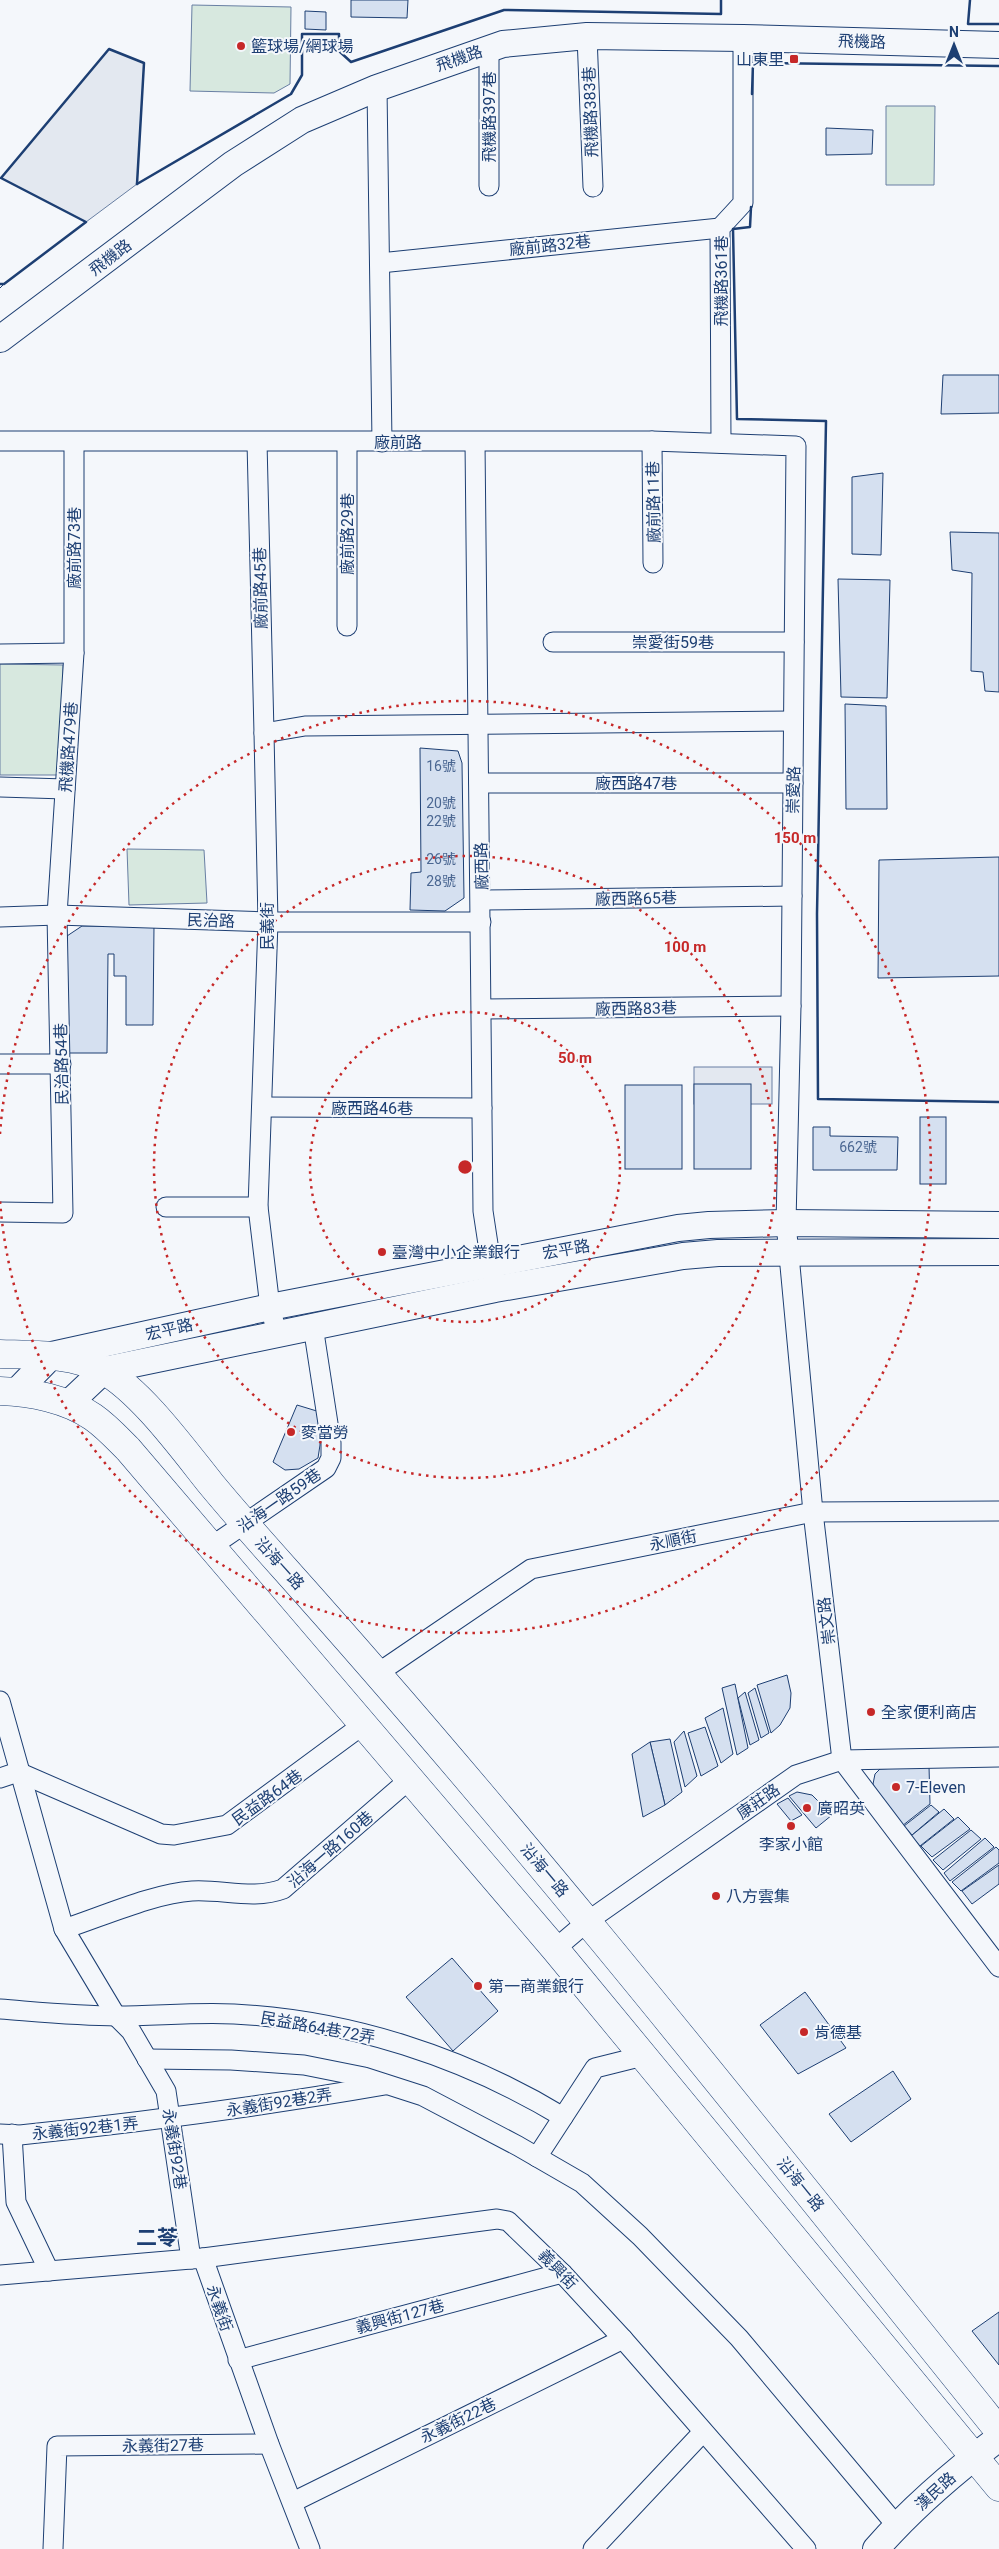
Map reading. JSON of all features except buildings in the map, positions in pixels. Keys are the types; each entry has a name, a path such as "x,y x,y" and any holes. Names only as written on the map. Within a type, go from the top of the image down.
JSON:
{"main road":[{"name":"沿海一路","path":"0,1354 52,1355 80,1361 104,1370 135,1395 244,1523 378,1673 588,1921 999,2431"},
{"path":"9,1391 68,1404 94,1417 128,1449 411,1778 555,1949 999,2487"}],"street":[{"name":"飛機路","path":"0,339 234,164 302,120 377,88 489,48 503,44 588,36 999,45"},
{"name":"飛機路383巷","path":"588,36 593,187"},
{"name":"飛機路361巷","path":"721,443 720,228 743,203 743,38"},
{"name":"飛機路397巷","path":"489,48 489,186"},
{"path":"377,88 382,442"},
{"name":"廠前路32巷","path":"380,263 720,228"},
{"name":"廠前路","path":"0,441 652,441 796,446"},
{"name":"廠前路11巷","path":"652,441 653,563"},
{"name":"廠前路73巷","path":"74,442 74,653"},
{"name":"廠前路45巷","path":"257,442 264,733"},
{"name":"廠前路29巷","path":"347,442 347,626"},
{"name":"廠西路","path":"475,442 483,1211 495,1289"},
{"name":"崇愛路","path":"786,1224 791,1006 796,446"},
{"name":"崇愛街59巷","path":"553,642 794,642"},
{"path":"0,654 74,653"},
{"name":"飛機路479巷","path":"57,915 74,653"},
{"path":"264,733 306,726 793,721"},
{"name":"民義街","path":"264,733 268,922 258,1207 270,1307 277,1333"},
{"name":"廠西路47巷","path":"479,783 793,783"},
{"path":"0,787 65,789"},
{"name":"廠西路65巷","path":"481,900 792,896"},
{"name":"民治路","path":"0,917 57,915 268,922 481,922"},
{"name":"民治路54巷","path":"0,1212 63,1213 62,1064 57,915"},
{"name":"廠西路83巷","path":"482,1009 791,1006"},
{"path":"0,1064 62,1064"},
{"name":"廠西路46巷","path":"262,1107 482,1108"},
{"path":"166,1207 258,1207"},
{"name":"宏平路","path":"52,1355 270,1307 678,1228 709,1225 786,1224 999,1224"},
{"name":"崇文路","path":"786,1224 787,1254 813,1512 842,1760"},
{"name":"宏平路","path":"104,1370 495,1289 683,1256 718,1253 999,1252"},
{"name":"沿海一路59巷","path":"212,1546 326,1468 331,1458 331,1444 313,1326"},
{"path":"9,1391 52,1355"},
{"path":"68,1404 104,1370"},
{"name":"永順街","path":"378,1673 530,1569 813,1512 999,1511"},
{"path":"0,1702 18,1772 64,1929 116,2016 132,2031 143,2052 304,2065 364,2077 423,2096 582,2183 658,2254 739,2338 897,2526"},
{"name":"民益路64巷","path":"18,1772 161,1834 174,1835 227,1825 364,1724"},
{"name":"康莊路","path":"555,1949 588,1921 796,1775 842,1760 999,1757"},
{"path":"842,1760 999,1966"},
{"path":"0,1778 18,1772"},
{"name":"沿海一路160巷","path":"64,1929 173,1893 194,1890 269,1894 283,1889 411,1778"},
{"name":"民益路64巷72弄","path":"0,2009 116,2016 234,2014 312,2024 375,2035 481,2074 520,2092 562,2117"},
{"name":"永義街92巷","path":"143,2052 166,2091 197,2259"},
{"path":"537,2157 596,2068 643,2056"},
{"name":"永義街92巷2弄","path":"170,2119 274,2104 387,2084"},
{"name":"永義街92巷1弄","path":"6,2134 170,2119"},
{"path":"6,2134 16,2202 49,2271"},
{"name":"義興街","path":"197,2259 497,2218 508,2221 518,2228 562,2273 623,2339 806,2549"},
{"path":"0,2275 197,2259"},
{"name":"永義街","path":"197,2259 238,2360 310,2549"},
{"name":"義興街127巷","path":"238,2360 562,2273"},
{"name":"永義街22巷","path":"293,2502 623,2339"},
{"path":"594,2549 703,2432"},
{"name":"漢民路","path":"876,2549 897,2526 974,2457 999,2438"},
{"name":"永義街27巷","path":"53,2549 57,2446 269,2444"}],"shaded area":[{"name":"籃球場/網球場","path":"192,5 291,7 290,84 274,93 190,91"},
{"path":"109,49 144,63 137,184 86,222 1,178"},
{"path":"886,106 935,106 934,185 886,185"},
{"path":"0,664 63,665 64,775 0,775"},
{"path":"127,849 204,850 207,903 129,905"},
{"path":"694,1067 772,1067 772,1104 694,1104"}],"fence":[{"path":"0,288 4,284"}],"wall":[{"path":"137,184 291,94 302,75 302,34 339,34 339,51 351,62 504,10 721,14 721,0"},
{"path":"970,0 968,24 999,24"},
{"path":"0,284 4,284 86,222 1,178 109,49 144,63 137,184"},
{"path":"752,94 753,63 999,66"},
{"path":"751,207 750,227 733,229 737,419 826,421 817,914 818,1099 999,1102"}],"place":[{"name":"籃球場/網球場","path":"241,46"},
{"name":"山東里","path":"794,59"},
{"name":"臺灣中小企業銀行","path":"382,1252"},
{"name":"麥當勞","path":"291,1432"},
{"name":"全家便利商店","path":"871,1712"},
{"name":"7-Eleven","path":"896,1787"},
{"name":"廣昭英","path":"807,1808"},
{"name":"李家小館","path":"791,1826"},
{"name":"八方雲集","path":"716,1896"},
{"name":"第一商業銀行","path":"478,1986"},
{"name":"肯德基","path":"804,2032"}],"district":[{"name":"二苓","path":"157,2238"}]}
